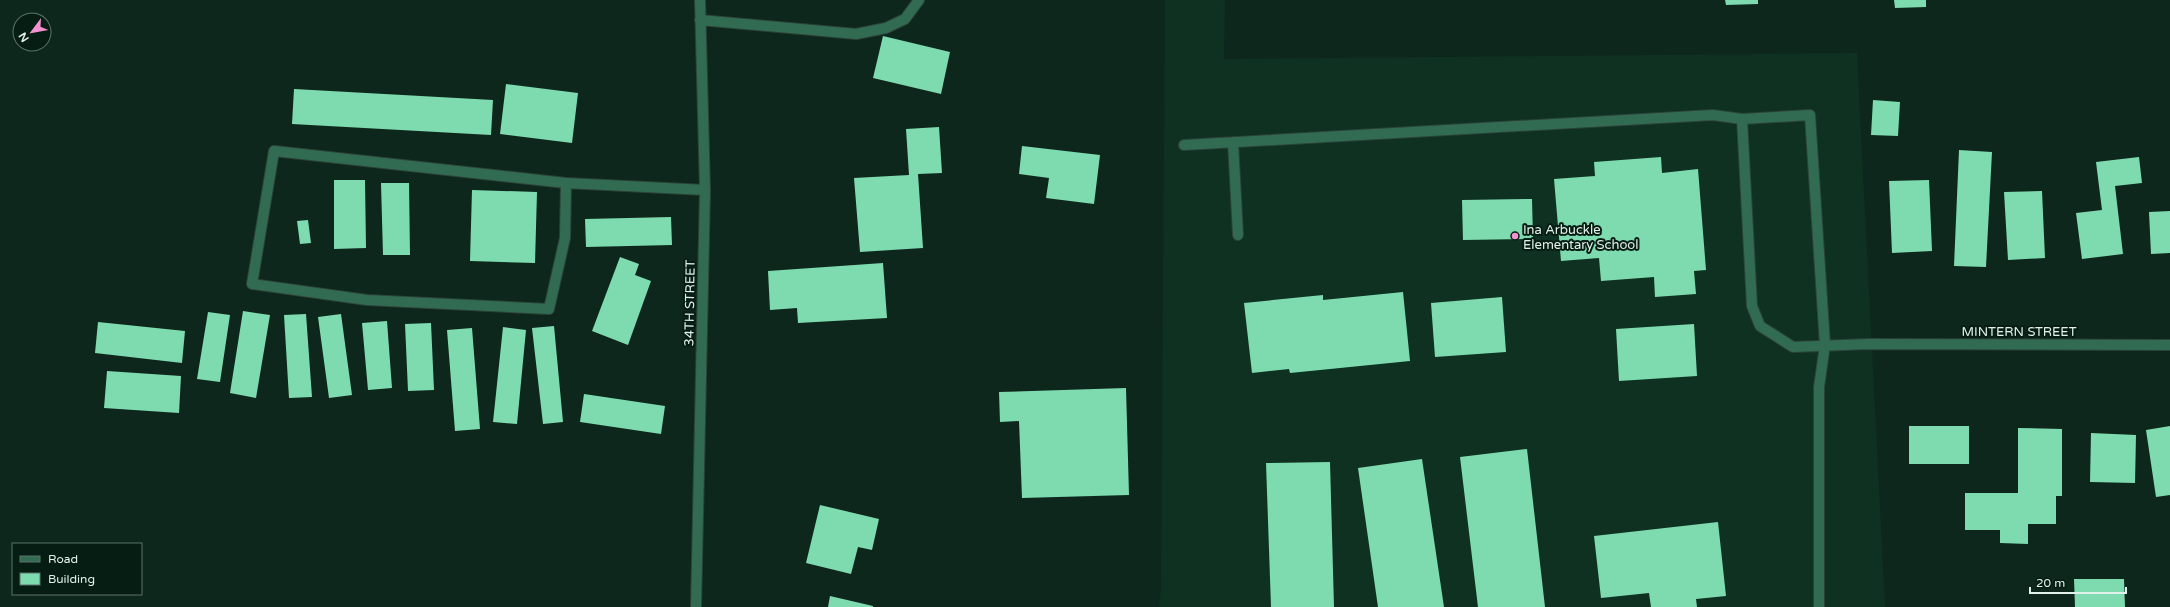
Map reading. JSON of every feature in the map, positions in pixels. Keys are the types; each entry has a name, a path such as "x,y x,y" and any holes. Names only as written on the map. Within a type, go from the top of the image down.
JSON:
{"street":[{"name":"34TH STREET","path":"696,607 705,190 700,0"},
{"path":"700,20 856,34 886,28 905,19 919,0"},
{"path":"1184,145 1713,115 1742,119 1810,114 1825,345 1819,387 1820,607"},
{"name":"MINTERN STREET","path":"1742,119 1752,306 1760,326 1793,347 1868,344 2170,345"},
{"path":"1233,142 1238,235"},
{"path":"566,183 565,238 549,309 367,300 252,284 274,152 566,183 705,190"}],"shaded area":[{"name":"Ina Arbuckle Elementary School","path":"1165,0 1225,0 1224,59 1857,53 1885,607 1159,607 1161,589"}],"building":[{"path":"1725,0 1758,0 1758,4 1726,5"},
{"path":"1894,0 1926,0 1926,7 1895,8"},
{"path":"883,36 950,52 941,94 873,78"},
{"path":"506,84 578,93 572,143 500,134"},
{"path":"294,89 493,100 491,135 292,124"},
{"path":"1873,100 1900,102 1898,136 1871,135"},
{"path":"939,127 942,173 918,174 923,248 860,252 854,178 909,175 906,129"},
{"path":"1022,146 1100,155 1094,204 1046,198 1049,178 1019,174"},
{"path":"1959,150 1992,152 1986,267 1954,266"},
{"name":"Ina Arbuckle Elementary School","path":"1661,157 1662,173 1698,169 1706,270 1694,271 1696,294 1655,297 1654,277 1601,281 1599,258 1561,261 1554,179 1595,176 1594,162"},
{"path":"2139,157 2142,183 2115,186 2123,254 2082,259 2076,213 2102,210 2096,162"},
{"path":"334,180 365,180 366,248 334,249"},
{"path":"1929,180 1932,251 1892,253 1889,181"},
{"path":"381,183 409,183 410,255 383,255"},
{"path":"472,190 537,192 535,263 470,261"},
{"path":"2042,191 2045,258 2008,260 2004,192"},
{"name":"Ina Arbuckle Elementary School","path":"1532,199 1533,239 1463,240 1462,200"},
{"path":"2170,211 2170,253 2151,254 2149,212"},
{"path":"671,217 672,245 586,247 585,219"},
{"path":"308,220 311,243 300,244 297,221"},
{"path":"620,257 639,264 635,275 651,281 628,345 592,331"},
{"path":"883,263 887,318 798,323 797,308 770,310 768,271"},
{"path":"1403,292 1410,361 1290,373 1289,369 1252,373 1244,303 1323,295 1323,300"},
{"path":"1502,297 1506,352 1435,357 1431,303"},
{"path":"243,311 270,315 256,398 230,393"},
{"path":"208,312 230,315 220,382 197,379"},
{"path":"306,314 312,397 289,398 284,315"},
{"path":"341,314 352,395 329,398 318,317"},
{"path":"387,321 392,388 368,390 362,323"},
{"path":"98,322 185,331 182,363 95,353"},
{"path":"431,323 434,390 408,391 405,324"},
{"path":"1694,324 1697,376 1619,381 1616,329"},
{"path":"554,326 563,422 543,424 532,328"},
{"path":"503,327 526,330 517,424 493,422"},
{"path":"472,328 480,429 455,431 447,330"},
{"path":"107,371 181,376 179,413 104,408"},
{"path":"1126,388 1129,495 1022,498 1019,421 1000,422 999,392"},
{"path":"584,394 665,406 661,434 580,422"},
{"path":"1909,426 1969,426 1969,464 1909,464"},
{"path":"2170,426 2170,495 2156,497 2146,430"},
{"path":"2018,428 2062,429 2062,496 2056,496 2056,524 2028,524 2028,544 2000,543 2000,530 1965,530 1965,493 2018,493"},
{"path":"2091,433 2136,435 2135,483 2090,482"},
{"path":"1527,449 1545,607 1478,607 1460,457"},
{"path":"1422,459 1444,607 1378,607 1358,468"},
{"path":"1330,462 1334,607 1271,607 1266,463"},
{"path":"820,505 879,519 872,550 858,547 851,574 806,563"},
{"path":"1718,522 1726,596 1696,599 1697,607 1651,607 1649,593 1601,598 1594,536"},
{"path":"2074,579 2124,579 2125,607 2075,607"},
{"path":"830,596 873,606 873,607 828,607"}],"place":[{"name":"Ina Arbuckle Elementary School","path":"1515,236"}]}
